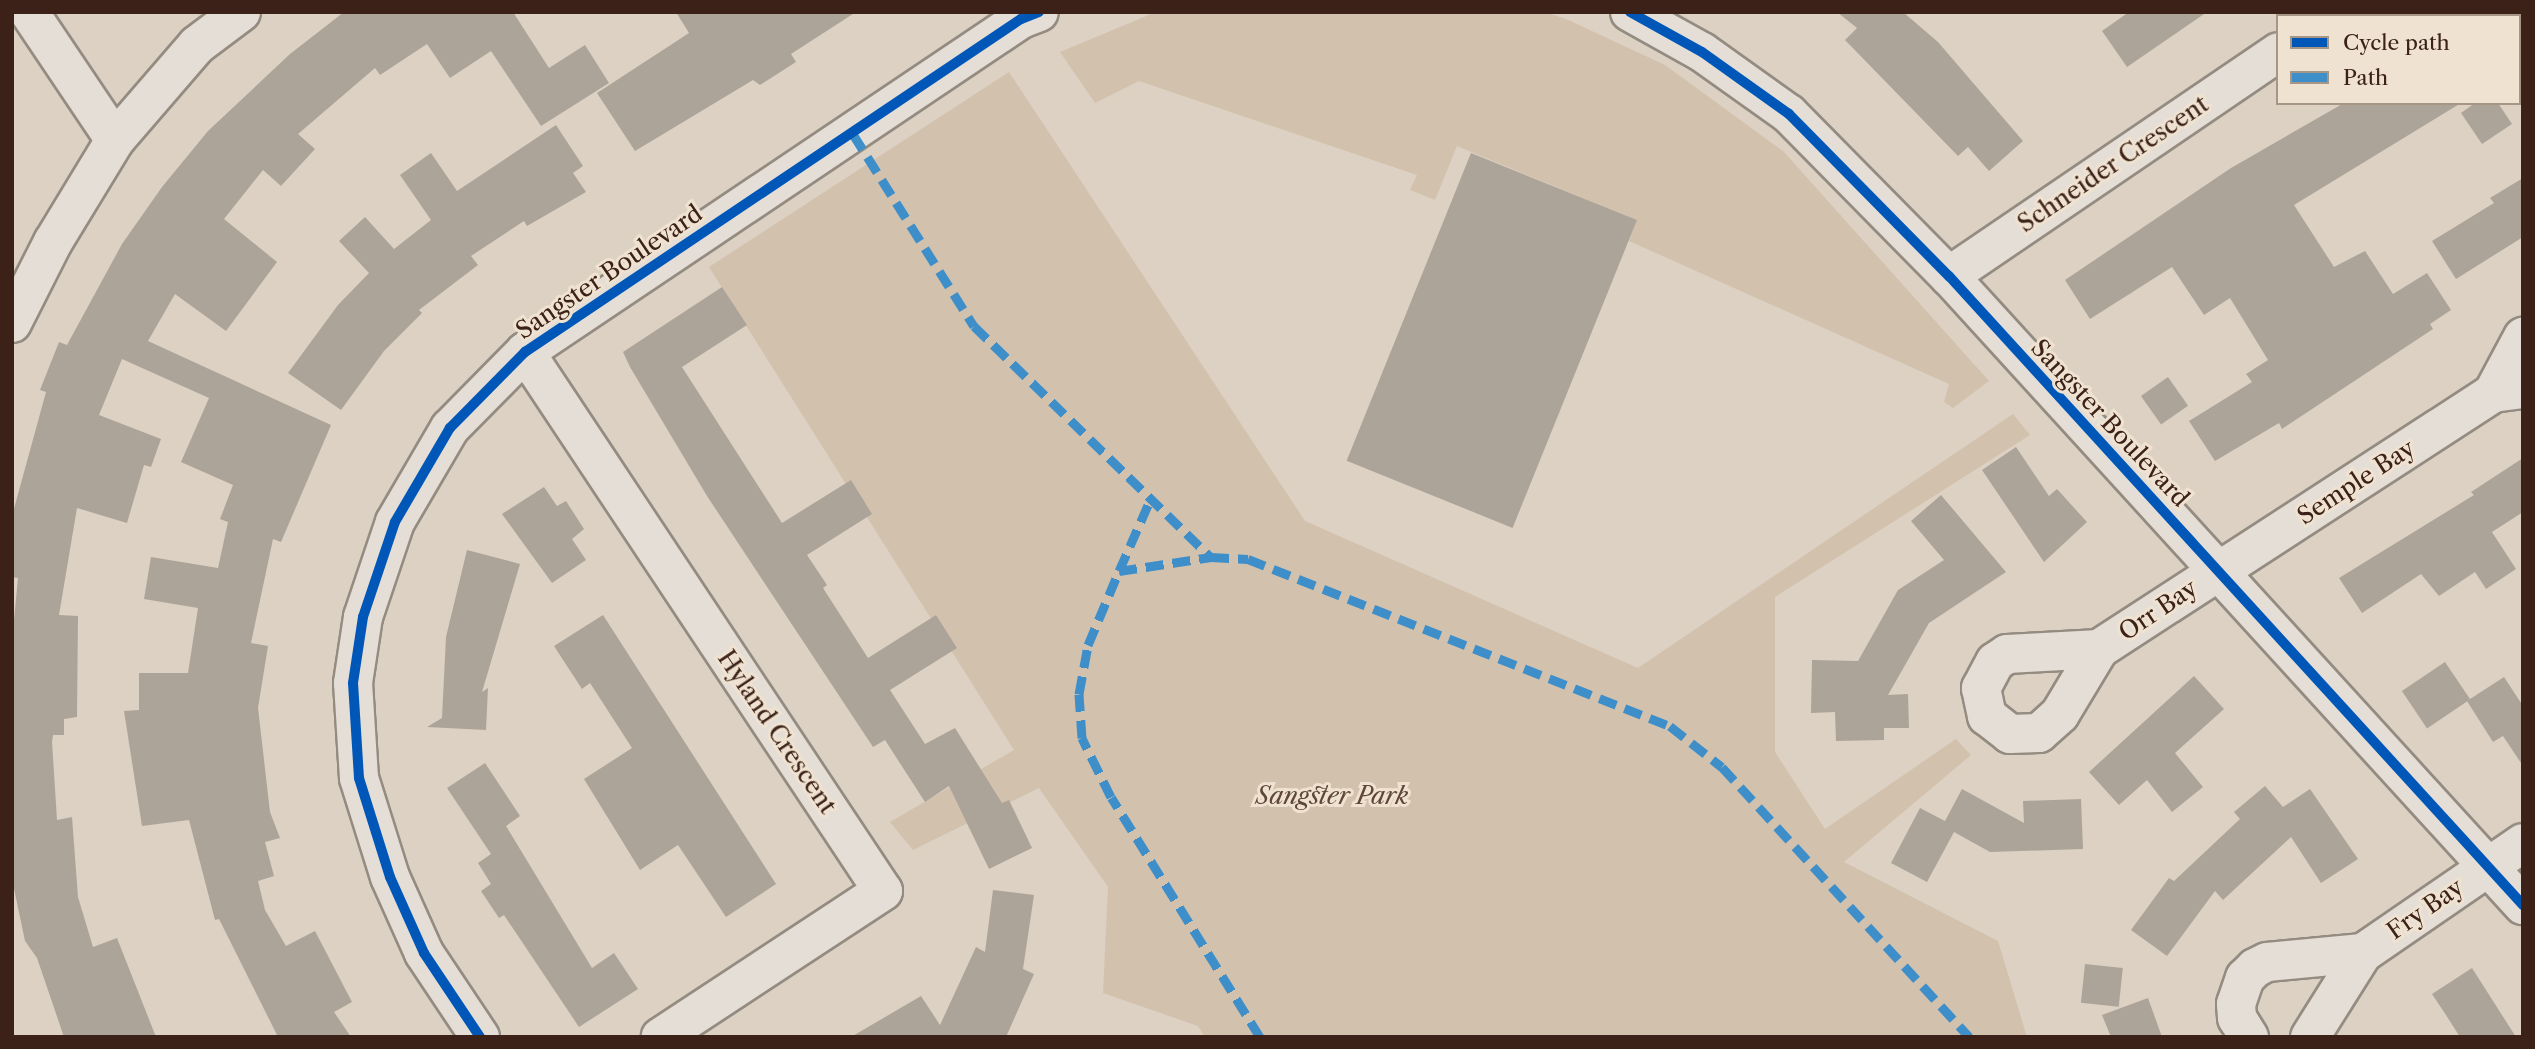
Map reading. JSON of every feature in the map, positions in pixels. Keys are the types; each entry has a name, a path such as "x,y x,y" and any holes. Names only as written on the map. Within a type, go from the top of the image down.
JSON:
{"street":[{"path":"29,12 115,139"},
{"path":"12,323 52,242 115,139 197,45 241,12"},
{"name":"Sangster Boulevard","path":"1630,12 1702,52 1788,114 1949,276 2523,905"},
{"name":"Sangster Boulevard","path":"480,1037 424,953 390,877 359,778 353,683 363,617 395,522 450,428 525,352 1025,15"},
{"name":"Schneider Crescent","path":"1949,276 2276,53"},
{"name":"Semple Bay","path":"2218,570 2508,391 2523,337"},
{"name":"Hyland Crescent","path":"525,352 883,891 662,1037"},
{"name":"Orr Bay","path":"2099,649 2218,570"},
{"path":"2486,866 2523,843"},
{"name":"Fry Bay","path":"2310,1037 2363,953 2486,866"},
{"name":"Fry Bay","path":"2249,1037 2238,1018 2236,1004 2245,978 2255,968 2267,962 2363,953"}],"green space":[{"path":"1156,12 1544,12 1566,19 1665,65 1784,152 1989,381 1953,408 1944,402 1949,384 1629,241 1636,220 1457,146 1435,200 1410,190 1417,175 1139,81 1095,103 1060,52"},
{"name":"Sangster Park","path":"1009,72 1305,521 1638,668 2013,414 2030,435 1775,597 1775,752 1825,829 1956,739 1971,755 1844,862 1998,941 2027,1037 1205,1037 1198,1026 1103,993 1108,887 1039,788 913,850 890,822 1014,750 709,267"}],"building":[{"path":"344,12 513,12 549,68 585,45 609,83 541,126 491,51 450,78 427,44 380,75 375,68 298,134 315,149 281,186 263,170 224,219 277,262 226,331 175,294 148,341 331,425 281,542 273,539 251,643 268,646 258,708 270,812 280,838 265,842 274,876 258,881 265,910 286,946 315,931 352,1002 334,1012 351,1037 278,1037 219,919 215,920 189,820 142,826 124,711 139,710 139,673 188,673 198,608 144,599 151,557 218,568 228,522 220,519 233,485 181,462 209,398 122,359 99,415 161,439 151,467 144,465 127,523 77,508 59,615 78,616 77,717 64,719 64,735 53,735 52,742 57,820 72,817 78,897 93,947 117,938 156,1037 64,1037 37,958 25,941 12,879 12,641 18,578 12,577 12,516 46,392 40,390 59,342 67,345 122,244 162,187 208,131 290,54"},
{"path":"676,12 856,12 791,54 796,62 760,85 753,80 635,151 597,93 689,33"},
{"path":"1837,12 1903,12 1938,42 2023,141 1989,171 1968,147 1958,156 1845,40 1857,28"},
{"path":"2129,12 2207,12 2127,67 2102,31"},
{"path":"2341,105 2458,105 2294,205 2334,267 2365,251 2393,294 2427,273 2451,310 2430,324 2433,329 2282,429 2279,423 2215,461 2189,421 2252,382 2246,374 2268,360 2230,298 2204,315 2172,267 2090,319 2065,280 2231,168"},
{"path":"2472,105 2499,105 2512,124 2482,144 2461,113"},
{"path":"556,125 583,166 573,173 586,192 527,226 524,221 471,256 478,265 419,310 422,313 384,351 341,410 288,373 338,305 369,273 339,241 365,217 394,249 431,220 400,175 431,153 457,191"},
{"path":"1471,153 1637,220 1513,528 1347,461"},
{"path":"2523,178 2523,237 2456,279 2432,241 2494,203 2490,198"},
{"path":"722,287 747,325 682,367 782,523 851,480 872,514 807,555 827,585 823,588 868,658 936,615 957,648 890,690 925,744 955,728 1002,803 1009,800 1032,848 989,869 949,786 925,802 885,740 873,747 707,496 630,367 623,352"},
{"path":"2168,377 2188,406 2161,425 2141,396"},
{"path":"2016,447 2049,496 2057,489 2087,522 2044,562 1982,470"},
{"path":"2523,458 2523,512 2492,532 2516,569 2486,589 2475,572 2439,596 2421,574 2362,613 2339,578 2474,495 2471,492"},
{"path":"544,487 557,506 566,501 584,529 572,539 586,560 552,583 502,514"},
{"path":"1941,495 2006,572 1929,623 1888,695 1908,694 1909,728 1884,728 1884,740 1836,741 1835,712 1811,713 1812,660 1858,661 1898,590 1944,560 1911,521"},
{"path":"467,550 520,564 482,692 488,688 486,730 427,727 442,718 446,637"},
{"path":"603,615 776,884 726,917 678,845 640,870 584,779 632,748 590,683 582,689 554,646"},
{"path":"2445,662 2470,699 2427,728 2402,691"},
{"path":"2194,676 2224,709 2175,753 2203,787 2172,812 2147,780 2119,805 2089,772"},
{"path":"2504,677 2523,706 2523,766 2503,736 2493,742 2467,701"},
{"path":"485,763 520,816 506,826 592,968 614,953 638,989 579,1027 504,915 499,918 481,891 491,884 478,863 491,854 447,788"},
{"path":"2265,786 2283,807 2310,789 2358,859 2321,883 2291,837 2223,900 2215,891 2167,956 2131,930 2169,878 2174,881 2240,819 2234,812"},
{"path":"1962,789 2024,823 2023,801 2081,799 2083,849 1990,852 1954,832 1927,882 1891,863 1920,808 1945,821"},
{"path":"993,890 1034,895 1023,969 1034,974 1006,1037 851,1037 921,996 940,1025 976,947 985,952"},
{"path":"2085,964 2123,968 2119,1007 2081,1003"},
{"path":"2472,968 2516,1037 2460,1037 2432,994"},
{"path":"2148,998 2162,1037 2111,1037 2102,1015"}],"marked path":[{"path":"853,134 974,326 1211,557"},
{"path":"1119,571 1151,498"},
{"path":"1260,1037 1111,797 1082,738 1079,694 1088,645 1119,571 1211,557 1248,559 1670,726 1722,767 1969,1037"}],"cycle path":[{"path":"480,1037 424,953 390,877 359,778 353,683 363,617 395,522 450,428 525,352 1021,19 1039,12"},
{"path":"1630,12 1702,52 1789,114 1949,276 2523,905"}]}
